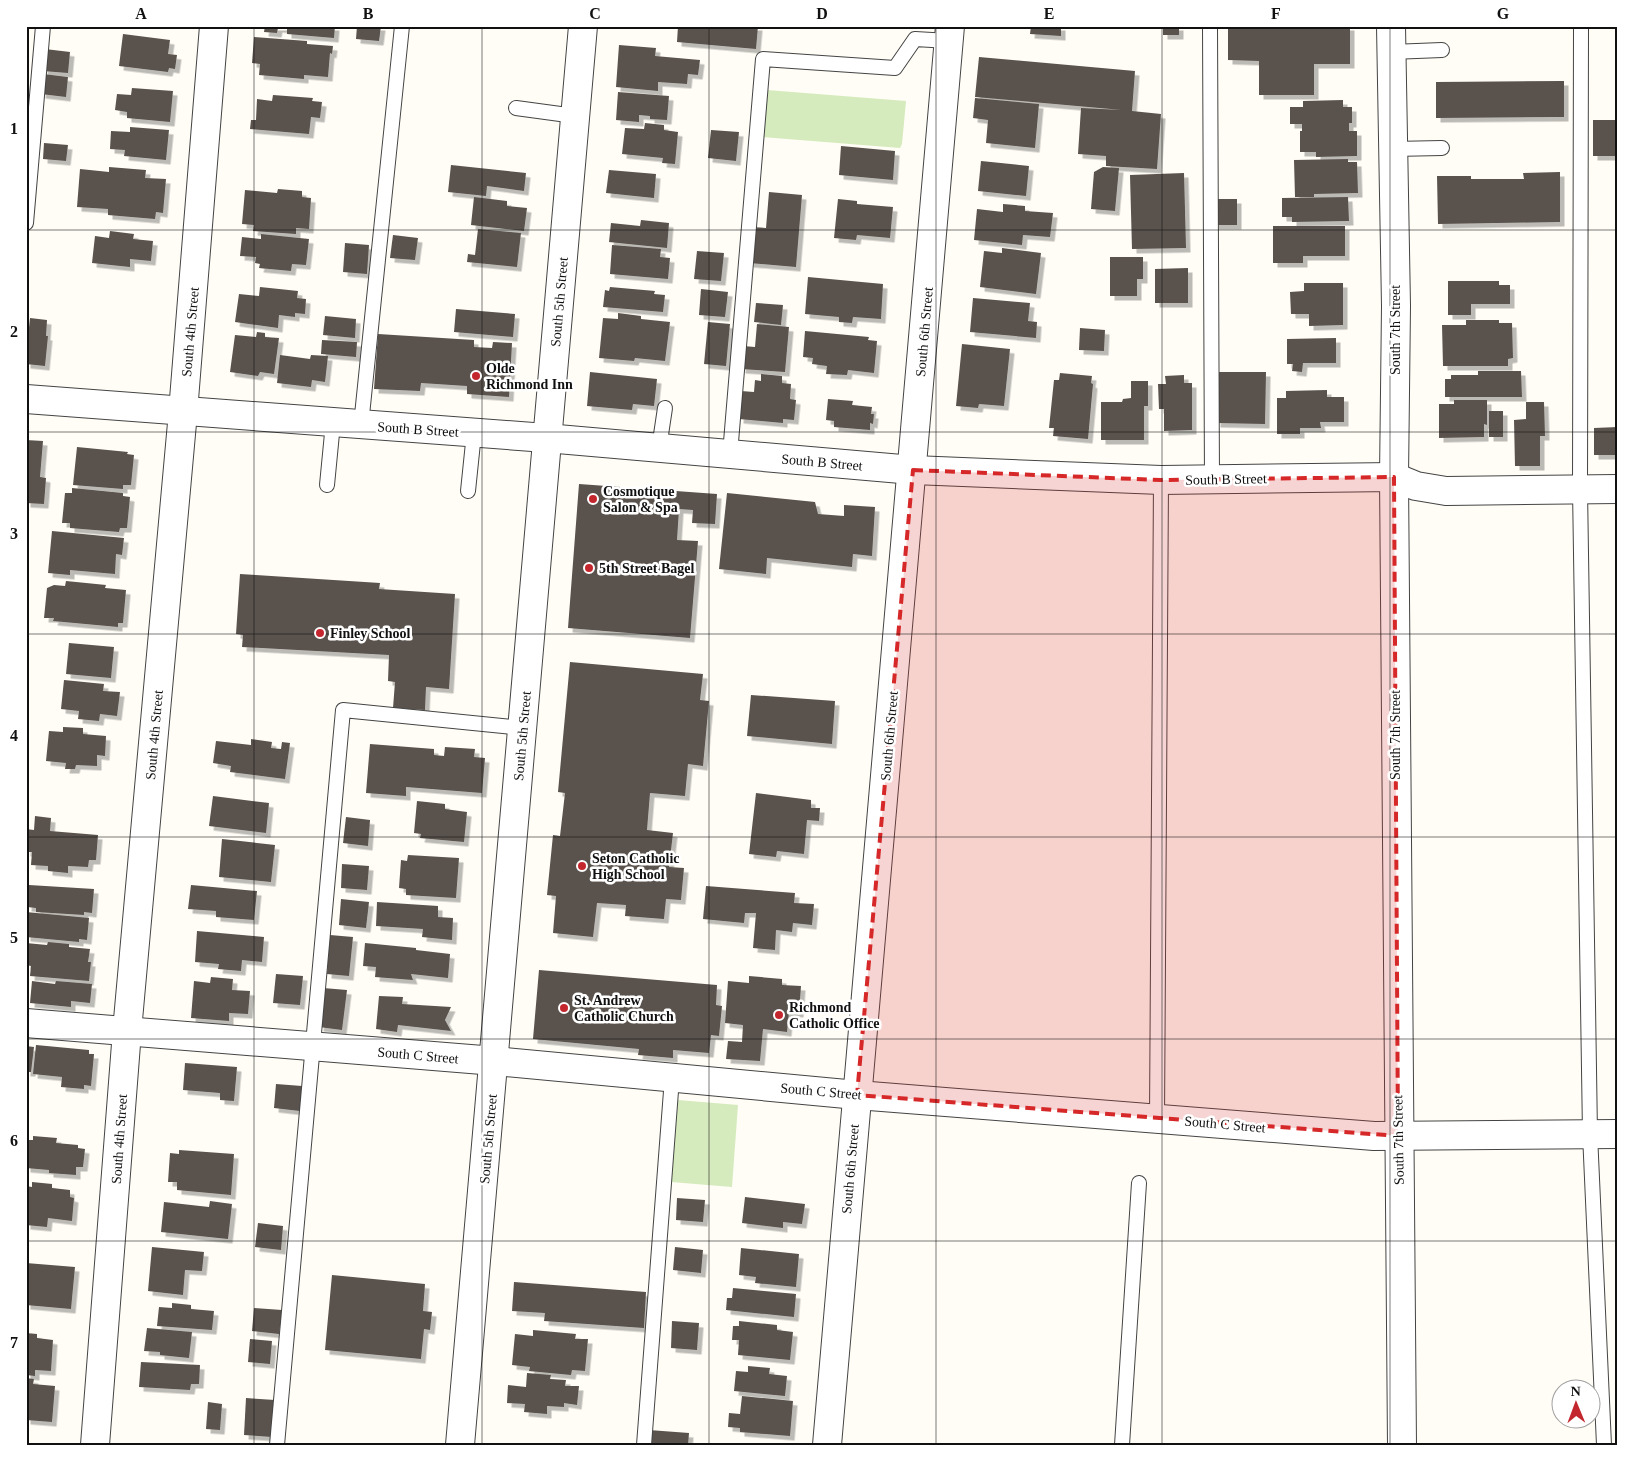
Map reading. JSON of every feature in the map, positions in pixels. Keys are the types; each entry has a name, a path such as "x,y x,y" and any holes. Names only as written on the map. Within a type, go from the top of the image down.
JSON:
{"street":[{"name":"South 4th Street","path":"95,1445 127,1032 183,412 214,26"},
{"name":"South 5th Street","path":"460,1445 495,1061 546,438 583,26"},
{"name":"South 6th Street","path":"827,1445 913,470 949,34"},
{"name":"South 7th Street","path":"1391,39 1396,306 1394,477 1402,1445"},
{"name":"South B Street","path":"26,399 546,438 913,470 1161,480 1394,477 1416,486 1446,491 1618,489"},
{"name":"South C Street","path":"26,1023 1374,1136 1618,1134"}],"lane":[{"path":"26,223 43,26"},
{"path":"361,425 402,26"},
{"path":"1210,26 1212,479"},
{"path":"1581,26 1580,489 1590,1134 1604,1445"},
{"path":"730,454 763,59 894,68 914,39 949,34"},
{"path":"1391,39 1442,50"},
{"path":"516,108 575,116"},
{"path":"1393,149 1442,148"},
{"path":"659,448 665,408"},
{"path":"327,485 333,423"},
{"path":"468,491 474,433"},
{"path":"1157,1119 1161,480"},
{"path":"277,1445 343,710 522,728"},
{"path":"644,1445 672,1078"},
{"path":"1122,1445 1139,1182"}],"highlighted area":[{"path":"913,470 1161,480 1394,477 1398,1136 857,1095"}],"green space":[{"path":"767,90 906,101 902,144 900,148 762,137"},
{"path":"678,1100 738,1105 732,1187 671,1182"}],"building":[{"path":"265,26 335,26 334,38 287,34 287,29 278,28 277,33 264,32"},
{"path":"357,26 381,26 379,41 356,39"},
{"path":"678,26 758,26 756,49 677,42"},
{"path":"1031,26 1061,26 1061,36 1030,34"},
{"path":"1163,26 1179,26 1179,35 1163,35"},
{"path":"1228,26 1350,26 1350,64 1314,64 1314,95 1259,95 1259,61 1228,60"},
{"path":"123,34 170,40 168,54 177,55 175,69 169,68 168,72 119,66"},
{"path":"254,37 307,41 307,44 333,46 332,54 330,53 328,77 304,75 304,79 259,75 260,64 252,63"},
{"path":"619,45 656,48 655,56 700,60 698,75 688,74 687,84 658,82 658,91 616,87"},
{"path":"45,49 70,52 68,73 43,71"},
{"path":"979,57 1135,71 1132,111 1161,114 1157,169 1106,166 1106,156 1078,154 1081,108 1122,110 975,97"},
{"path":"43,74 68,77 66,97 41,94"},
{"path":"1564,81 1564,117 1436,118 1436,82"},
{"path":"132,88 173,91 170,122 127,118 127,112 115,110 117,94 131,95"},
{"path":"618,92 669,96 667,120 650,119 650,116 639,115 639,122 616,120"},
{"path":"273,95 313,98 312,101 322,102 320,118 311,117 309,134 250,129 251,120 256,120 257,99 272,101"},
{"path":"975,98 1039,104 1035,148 986,143 988,120 973,118"},
{"path":"1343,100 1343,107 1352,107 1352,123 1349,123 1349,131 1357,131 1357,156 1316,157 1316,152 1300,152 1300,131 1302,131 1302,124 1290,124 1290,107 1303,107 1303,101"},
{"path":"1593,120 1616,120 1616,156 1593,156"},
{"path":"645,123 664,125 664,130 678,132 675,164 662,163 663,158 622,154 625,128 644,129"},
{"path":"130,127 169,130 166,160 124,156 125,150 110,149 111,131 130,132"},
{"path":"711,130 739,132 736,161 708,158"},
{"path":"44,143 68,145 66,161 43,159"},
{"path":"841,146 895,151 893,180 839,175"},
{"path":"1348,159 1348,162 1357,162 1358,193 1314,194 1314,197 1295,197 1294,160"},
{"path":"981,161 1029,166 1026,196 978,191"},
{"path":"451,165 526,173 524,191 487,186 486,196 448,192"},
{"path":"109,167 146,170 145,178 166,179 163,213 156,212 155,219 108,215 108,209 77,207 80,169 109,172"},
{"path":"1103,167 1119,168 1115,211 1091,209 1094,172"},
{"path":"609,170 656,174 654,198 606,193"},
{"path":"1560,172 1560,222 1438,224 1437,176 1471,176 1471,179 1524,179 1523,173"},
{"path":"1184,173 1186,248 1132,249 1130,175"},
{"path":"278,189 302,191 302,197 311,198 309,229 296,228 296,234 253,231 254,225 242,224 245,190 277,193"},
{"path":"769,192 802,195 796,267 749,263 752,227 766,228"},
{"path":"474,197 507,201 507,206 527,208 524,231 471,225"},
{"path":"1348,197 1349,221 1292,222 1292,217 1282,217 1282,198"},
{"path":"838,199 857,201 857,204 893,207 890,238 857,235 856,240 834,238"},
{"path":"1213,199 1237,199 1237,225 1214,225"},
{"path":"1003,204 1025,206 1025,211 1053,213 1050,237 1023,235 1022,245 974,240 977,209 1003,212"},
{"path":"641,220 669,223 667,248 609,242 611,223 640,226"},
{"path":"1273,226 1345,226 1345,256 1303,256 1303,263 1273,263"},
{"path":"478,229 521,233 517,267 467,262 468,254 475,255"},
{"path":"110,231 134,234 133,239 153,241 151,261 130,259 130,267 92,263 95,236 109,238"},
{"path":"261,234 309,239 306,265 292,264 291,271 259,268 260,264 255,263 256,257 240,256 242,237 261,239"},
{"path":"393,235 418,238 415,260 390,258"},
{"path":"345,243 369,245 367,274 343,272"},
{"path":"612,245 661,249 660,257 670,258 668,279 610,274"},
{"path":"1002,248 1041,253 1036,294 980,287 984,251 1002,253"},
{"path":"697,251 724,253 721,281 694,279"},
{"path":"1110,257 1143,257 1143,279 1137,279 1137,296 1110,296"},
{"path":"1188,268 1188,303 1155,303 1155,269"},
{"path":"808,277 883,284 881,319 853,317 852,323 839,322 839,317 805,314"},
{"path":"1448,281 1499,281 1499,285 1510,285 1510,304 1471,304 1471,315 1448,315"},
{"path":"1304,283 1343,283 1343,325 1309,326 1309,314 1291,314 1290,292 1304,291"},
{"path":"260,287 298,291 297,298 306,299 305,314 295,313 295,317 279,315 278,328 235,322 239,294 259,296"},
{"path":"610,287 655,291 654,294 665,295 663,312 603,307 605,290 609,291"},
{"path":"701,289 728,292 725,317 699,315"},
{"path":"973,298 1030,303 1028,321 1037,322 1036,338 970,332"},
{"path":"756,303 783,305 781,325 754,322"},
{"path":"456,309 515,314 513,337 454,332"},
{"path":"618,313 641,316 641,319 670,322 665,361 635,358 634,361 599,358 603,318 618,319"},
{"path":"325,316 356,319 355,338 323,335"},
{"path":"30,318 47,320 46,336 48,336 45,366 26,364 26,337 28,337"},
{"path":"1466,320 1499,320 1499,323 1512,323 1513,358 1508,359 1508,366 1443,366 1442,325 1466,325"},
{"path":"708,322 730,324 726,366 704,364"},
{"path":"757,324 789,327 785,372 741,369 743,346 755,347"},
{"path":"1080,328 1105,330 1104,351 1079,350"},
{"path":"805,331 869,337 868,340 877,341 874,373 848,370 847,375 826,374 827,366 812,364 813,358 803,357"},
{"path":"257,332 265,333 265,337 279,338 274,374 260,372 258,376 230,372 235,335 256,337"},
{"path":"378,334 474,340 474,347 492,348 493,342 512,343 509,397 467,394 467,386 421,383 420,391 374,389"},
{"path":"1336,338 1336,363 1303,363 1302,372 1292,371 1293,364 1287,364 1287,339"},
{"path":"322,340 357,342 356,357 321,354"},
{"path":"962,344 1010,349 1004,406 979,404 978,408 956,406"},
{"path":"280,355 310,359 311,355 328,356 325,382 312,380 311,387 277,383"},
{"path":"1478,371 1521,371 1522,397 1445,397 1445,379 1451,379 1451,375 1478,375"},
{"path":"590,372 657,379 654,406 633,404 632,410 587,406"},
{"path":"1217,372 1266,372 1265,424 1216,423"},
{"path":"1060,373 1092,376 1091,383 1093,384 1088,439 1053,436 1054,428 1049,428 1054,380 1059,380"},
{"path":"761,374 782,376 782,383 791,384 790,399 796,400 794,420 783,419 783,423 739,419 741,391 754,392 755,380 761,381"},
{"path":"1184,375 1184,383 1192,383 1192,430 1164,431 1164,409 1159,409 1158,384 1166,384 1165,376"},
{"path":"1131,381 1148,381 1148,406 1144,406 1144,440 1101,440 1101,402 1122,402 1123,399 1131,398"},
{"path":"1327,390 1327,397 1344,397 1344,422 1320,422 1321,428 1300,428 1300,434 1277,434 1277,398 1286,398 1286,391"},
{"path":"828,399 853,401 852,405 872,407 871,414 874,414 873,424 870,423 870,430 834,427 834,421 826,420"},
{"path":"1454,400 1487,400 1487,425 1484,424 1484,437 1439,438 1439,404 1454,404"},
{"path":"1526,402 1544,402 1545,436 1540,436 1540,466 1515,466 1514,420 1526,419"},
{"path":"1489,411 1503,411 1503,437 1489,437"},
{"path":"1618,427 1618,455 1594,455 1594,428"},
{"path":"26,440 43,441 40,477 46,478 44,504 26,503"},
{"path":"77,447 128,452 127,454 134,455 131,485 123,485 123,489 73,485"},
{"path":"579,484 717,494 715,524 692,523 693,510 679,509 677,540 698,541 690,638 568,628"},
{"path":"72,488 123,493 123,496 130,497 127,528 120,528 119,532 70,528 70,523 62,523 65,493 72,493"},
{"path":"727,493 815,502 818,514 844,516 844,505 875,507 872,556 853,554 852,567 767,558 766,574 719,569"},
{"path":"52,531 124,538 122,555 116,554 115,574 70,570 70,575 48,573"},
{"path":"240,574 380,583 379,589 455,594 449,689 426,687 425,710 393,708 395,682 388,681 389,655 242,647 243,635 236,634"},
{"path":"66,581 106,585 105,588 126,590 123,623 118,623 118,627 53,621 54,618 44,618 47,588 54,585 65,586"},
{"path":"69,643 114,647 111,678 66,674"},
{"path":"570,662 703,674 700,700 709,701 703,766 688,764 685,796 650,793 647,830 673,833 669,867 684,868 681,900 666,899 664,919 625,916 626,905 597,903 593,937 553,933 556,896 547,895 553,835 560,836 565,793 558,792"},
{"path":"64,680 104,684 103,691 120,692 117,716 100,714 99,721 78,719 79,711 61,709"},
{"path":"751,695 835,701 832,744 747,736"},
{"path":"63,727 83,728 83,734 106,736 105,756 97,755 97,766 76,765 75,769 65,769 66,763 46,761 49,731 63,732"},
{"path":"251,739 272,742 271,748 281,749 282,742 290,743 285,779 230,772 231,766 213,763 216,741 251,745"},
{"path":"370,744 434,749 434,755 444,756 445,747 475,749 474,757 485,758 482,793 406,787 406,796 366,793"},
{"path":"756,793 811,800 811,808 820,808 819,821 807,820 804,854 777,851 776,857 749,854"},
{"path":"213,796 269,803 266,833 209,826"},
{"path":"417,801 445,804 445,809 467,812 464,842 420,838 421,834 414,833"},
{"path":"35,816 51,818 50,831 98,835 96,860 89,860 88,867 68,866 68,873 48,871 48,866 31,865 32,852 26,852 26,829 34,830"},
{"path":"346,817 370,820 368,846 343,843"},
{"path":"222,839 275,845 271,882 219,877"},
{"path":"408,855 459,858 456,898 406,895 406,889 399,888 401,860 407,861"},
{"path":"342,864 369,866 367,890 341,888"},
{"path":"29,885 94,889 92,913 84,912 84,915 36,912 36,908 27,907"},
{"path":"191,885 257,891 254,920 216,917 216,911 188,909"},
{"path":"706,886 795,893 794,903 814,904 812,925 793,923 792,932 776,930 775,950 753,948 756,913 745,913 744,923 703,919"},
{"path":"341,899 369,902 366,928 339,925"},
{"path":"377,902 438,906 438,917 453,918 452,940 422,937 423,929 376,926"},
{"path":"26,912 89,918 87,940 79,939 79,942 26,937"},
{"path":"197,931 264,937 262,962 242,960 241,971 218,969 219,964 195,962"},
{"path":"330,935 353,937 349,976 327,974"},
{"path":"48,942 90,949 88,962 91,962 89,981 30,976 31,966 26,965 26,943 47,945"},
{"path":"365,943 416,948 416,950 450,954 448,978 411,974 413,980 375,977 376,967 363,966"},
{"path":"539,970 717,985 716,1005 722,1006 719,1036 711,1035 709,1053 673,1050 673,1058 638,1055 639,1049 533,1039"},
{"path":"276,974 303,976 300,1005 273,1003"},
{"path":"749,976 782,979 782,985 801,986 799,1013 789,1012 787,1032 763,1029 760,1061 726,1059 728,1041 742,1042 743,1025 725,1023 728,981 749,983"},
{"path":"211,977 233,979 232,990 250,991 248,1014 229,1013 229,1021 191,1018 194,981 210,983"},
{"path":"32,981 55,984 56,981 92,984 90,1003 71,1001 71,1007 30,1003"},
{"path":"323,988 347,990 342,1030 319,1027"},
{"path":"379,996 403,997 402,1004 451,1007 445,1020 451,1031 398,1025 397,1032 376,1029"},
{"path":"36,1045 89,1050 89,1054 94,1054 91,1086 84,1085 84,1089 61,1087 62,1077 33,1074"},
{"path":"26,1046 34,1047 31,1072 26,1072"},
{"path":"185,1063 237,1067 234,1101 220,1100 220,1093 183,1090"},
{"path":"276,1084 302,1086 300,1111 274,1108"},
{"path":"33,1136 57,1138 56,1143 78,1145 78,1148 85,1149 83,1167 76,1167 76,1175 49,1173 49,1170 26,1168 26,1140 33,1140"},
{"path":"179,1150 234,1154 231,1195 177,1190 177,1182 168,1182 170,1153 179,1154"},
{"path":"32,1182 52,1184 52,1188 70,1190 70,1197 74,1198 72,1221 48,1218 47,1227 26,1225 26,1186 32,1187"},
{"path":"745,1197 805,1204 802,1224 783,1222 783,1228 742,1223"},
{"path":"677,1198 705,1200 703,1222 676,1220"},
{"path":"210,1201 232,1204 228,1239 161,1232 164,1202 209,1207"},
{"path":"258,1223 283,1226 281,1250 255,1247"},
{"path":"152,1247 204,1252 202,1271 185,1270 183,1295 148,1291"},
{"path":"675,1247 703,1250 701,1273 673,1270"},
{"path":"741,1248 799,1254 796,1287 755,1283 756,1277 739,1275"},
{"path":"26,1263 75,1267 71,1309 26,1305"},
{"path":"332,1275 425,1284 423,1311 432,1312 430,1330 424,1329 421,1359 325,1350"},
{"path":"514,1282 646,1292 644,1328 544,1321 545,1313 512,1311"},
{"path":"733,1288 796,1294 794,1317 726,1310 727,1298 732,1298"},
{"path":"172,1303 191,1305 191,1309 214,1311 212,1330 157,1326 159,1307 172,1308"},
{"path":"254,1308 282,1310 279,1334 252,1331"},
{"path":"672,1321 699,1323 697,1350 671,1348"},
{"path":"739,1321 777,1325 777,1330 793,1332 790,1360 738,1355 739,1340 732,1340 733,1326 739,1326"},
{"path":"147,1328 192,1332 189,1358 144,1351"},
{"path":"533,1330 576,1334 575,1339 588,1339 585,1371 572,1370 571,1375 529,1371 530,1367 512,1365 515,1334 533,1336"},
{"path":"26,1333 37,1334 37,1338 53,1340 51,1371 35,1370 35,1376 26,1375"},
{"path":"250,1339 272,1341 270,1364 248,1362"},
{"path":"141,1362 200,1365 199,1384 191,1384 190,1390 139,1387"},
{"path":"748,1366 770,1368 769,1374 787,1376 785,1396 734,1391 736,1371 748,1372"},
{"path":"527,1373 551,1375 550,1379 566,1380 565,1386 579,1386 577,1405 564,1403 564,1407 547,1406 547,1414 524,1412 525,1404 507,1403 508,1385 526,1387"},
{"path":"26,1378 34,1379 33,1384 55,1386 52,1422 26,1420"},
{"path":"742,1396 793,1401 790,1436 740,1432 740,1428 728,1427 729,1413 740,1414"},
{"path":"246,1398 275,1400 272,1437 244,1435"},
{"path":"208,1402 222,1404 220,1430 206,1429"},
{"path":"649,1430 689,1433 688,1445 648,1445"}],"place":[{"name":"Olde Richmond Inn","path":"476,376"},
{"name":"Cosmotique Salon & Spa","path":"593,499"},
{"name":"5th Street Bagel","path":"589,568"},
{"name":"Finley School","path":"320,633"},
{"name":"Seton Catholic High School","path":"582,866"},
{"name":"St. Andrew Catholic Church","path":"564,1008"},
{"name":"Richmond Catholic Office","path":"779,1015"}]}
